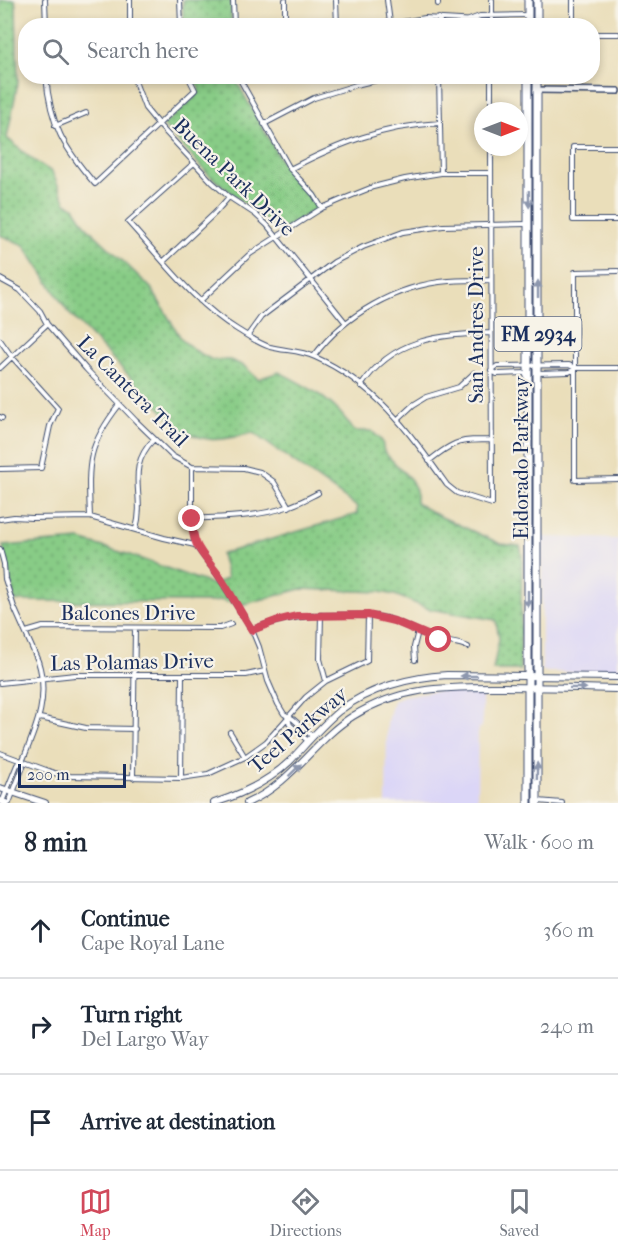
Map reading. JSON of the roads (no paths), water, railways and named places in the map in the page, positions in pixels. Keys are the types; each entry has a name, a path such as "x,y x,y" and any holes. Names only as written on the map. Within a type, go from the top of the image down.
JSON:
{"main road":[{"path":"528,0 528,15"},
{"path":"537,0 537,18"},
{"name":"Eldorado Parkway","path":"528,84 528,802"},
{"name":"Eldorado Parkway","path":"537,84 537,802"},
{"path":"528,578 538,579"},
{"path":"447,675 447,687"},
{"name":"Teel Parkway","path":"214,803 262,783 290,760 339,711 369,693 383,688 423,677 447,675 618,677"},
{"name":"Teel Parkway","path":"248,803 291,775 318,746 354,716 387,699 447,687 618,689"},
{"path":"383,688 387,699"},
{"path":"310,739 318,746"},
{"path":"7,790 45,803"}],"street":[{"path":"45,0 46,18"},
{"path":"130,0 130,18"},
{"path":"180,0 181,18"},
{"path":"233,0 234,18"},
{"path":"285,0 285,18"},
{"path":"336,0 337,18"},
{"path":"387,0 389,18"},
{"path":"492,0 492,15"},
{"path":"573,0 573,18"},
{"path":"474,18 492,15 528,15"},
{"path":"425,18 439,18"},
{"path":"600,34 618,33"},
{"path":"47,84 48,100 55,126 73,159 95,184 195,90 192,84"},
{"name":"Buena Park Drive","path":"136,84 145,108 159,125 212,182 229,197 255,214 345,322"},
{"path":"243,84 290,169 314,195 322,208"},
{"path":"264,124 315,99 360,84"},
{"path":"439,84 441,173"},
{"path":"491,102 492,84"},
{"path":"528,90 618,91"},
{"path":"55,126 86,113"},
{"path":"290,169 360,136 390,128 440,123"},
{"path":"618,147 573,147 573,220 618,220"},
{"name":"San Andres Drive","path":"429,460 447,485 457,493 492,504 491,156"},
{"path":"194,163 128,222 200,301 222,319 268,346 305,352 330,363 376,396 398,419 429,460 450,444 461,441 492,440"},
{"path":"200,301 249,254 322,208 373,187 441,173 491,172"},
{"path":"164,261 229,197"},
{"path":"248,335 261,316 334,262 363,247 403,232 443,226 538,224"},
{"path":"618,271 575,272 575,480 618,479"},
{"name":"La Cantera Trail","path":"0,279 20,290 40,311 47,324 120,404 172,456 192,467 244,468 260,472 274,482 289,507"},
{"path":"314,356 327,338 345,322 378,301 412,288 447,281 491,280"},
{"path":"0,368 47,324"},
{"path":"361,386 373,368 400,349 431,338 457,334 491,333"},
{"path":"0,340 12,357 58,408 50,426 41,468 0,469"},
{"path":"491,370 497,366 569,372 575,368 618,368"},
{"path":"398,419 426,397 459,387 474,373"},
{"path":"90,517 90,458 99,432 120,404"},
{"path":"136,529 139,509 138,467 141,455 154,439"},
{"path":"192,467 192,519 195,545 217,574 252,630 278,704 310,739"},
{"path":"192,519 245,516 289,507 318,493"},
{"path":"0,519 90,517 195,545"},
{"path":"0,549 4,564 2,578 38,661 43,698 40,718 21,762 23,767 7,790 4,802"},
{"path":"321,615 320,659 326,681"},
{"path":"252,630 297,616 368,615 394,621 439,640 460,643 468,647"},
{"path":"0,753 54,773 70,776 180,778 216,771 245,757 266,742 306,697 326,681 367,661 368,615"},
{"name":"Balcones Drive","path":"26,632 43,627 220,628 231,624"},
{"path":"133,778 135,628"},
{"path":"415,660 414,647 418,631"},
{"name":"Las Polamas Drive","path":"0,683 75,675 246,675 265,671"},
{"path":"180,778 182,676"},
{"path":"40,718 86,728 135,729"},
{"path":"230,732 245,757"},
{"path":"528,802 562,803"}]}
